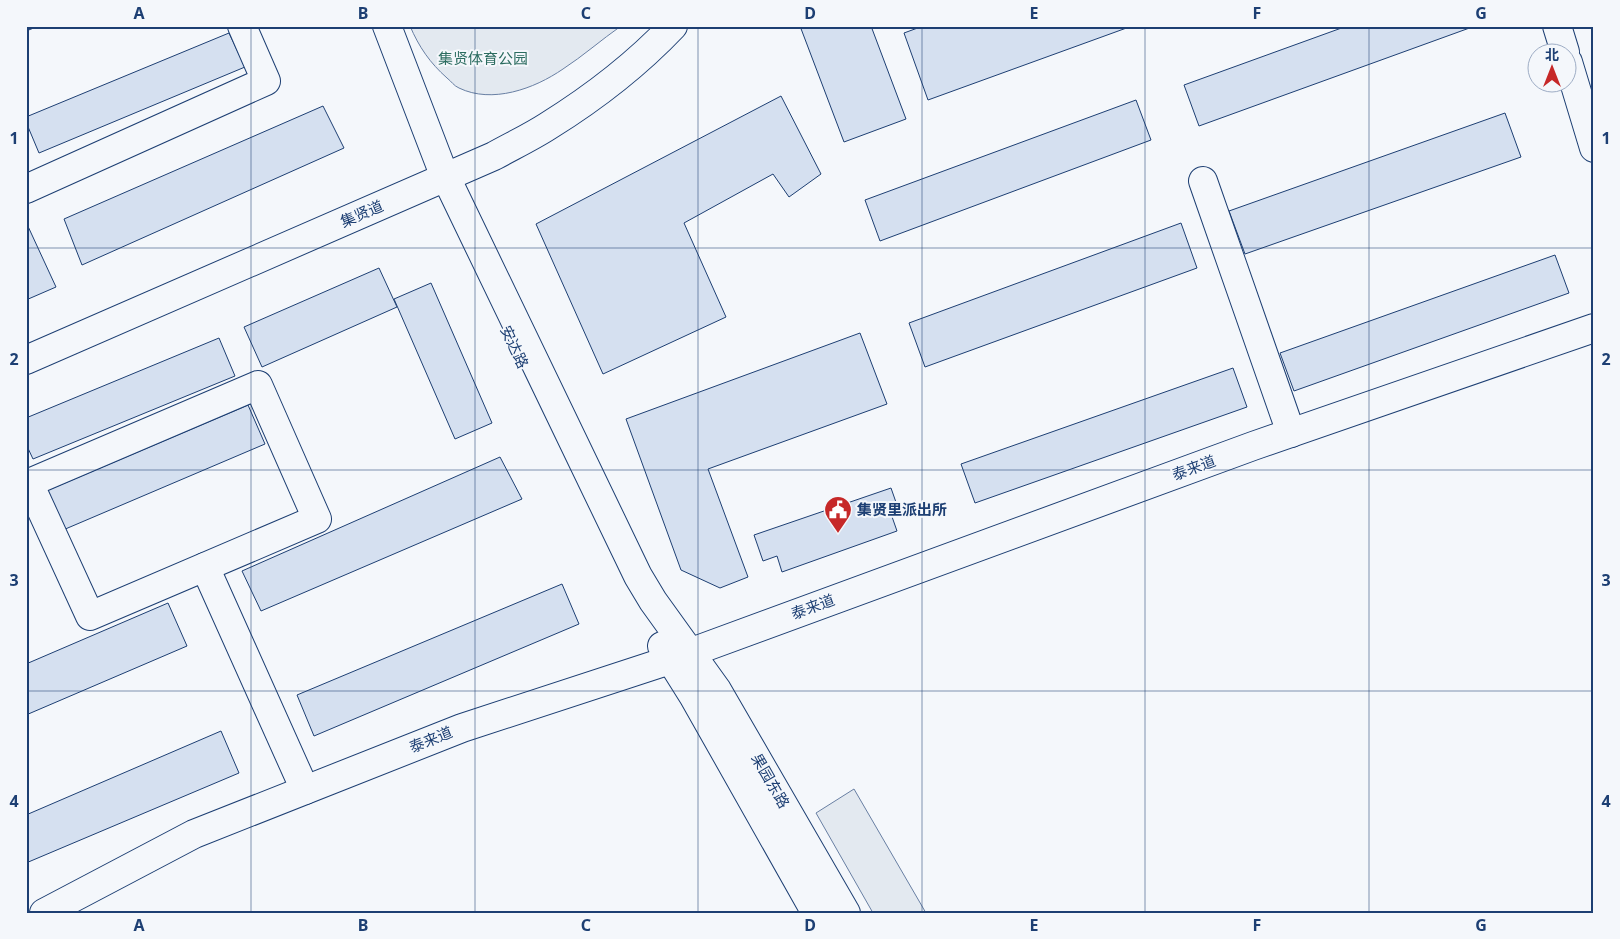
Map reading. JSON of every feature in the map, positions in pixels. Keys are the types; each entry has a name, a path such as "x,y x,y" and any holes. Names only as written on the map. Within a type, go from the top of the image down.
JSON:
{"street":[{"path":"26,189 266,82 242,26"},
{"name":"安达路","path":"375,26 439,174 625,583 680,656"},
{"name":"安达路","path":"387,26 439,174"},
{"name":"集贤道","path":"26,360 439,174 540,117 619,61 655,26"},
{"name":"集贤道","path":"26,345 439,174 494,156 547,127 627,69 648,52 673,26"},
{"path":"1557,26 1562,42"},
{"path":"1577,92 1594,148"},
{"path":"1203,180 1291,433"},
{"name":"泰来道","path":"44,913 194,834 462,728 680,656 1291,433 1594,328"},
{"path":"258,385 318,519 205,567 90,616 29,483 258,385"},
{"path":"205,567 304,790"},
{"name":"果园东路","path":"680,656 694,698 816,913"},
{"name":"果园东路","path":"680,656 717,690 846,913"}],"green space":[{"name":"集贤体育公园","path":"410,26 621,26 570,64 539,83 512,92 485,95 472,93 454,85 426,54"},
{"path":"854,789 926,913 873,913 816,813"}],"building":[{"path":"26,26 39,26 26,31"},
{"path":"800,26 871,26 906,119 844,142"},
{"path":"923,26 1132,26 928,100 904,33"},
{"path":"1347,26 1475,26 1199,126 1184,85"},
{"path":"229,33 245,67 39,153 26,122 26,117"},
{"path":"781,96 821,174 789,197 773,174 684,223 726,317 603,374 536,224"},
{"path":"1136,100 1151,140 880,241 865,200"},
{"path":"323,106 344,148 82,265 64,219"},
{"path":"1505,113 1521,157 1245,254 1229,211"},
{"path":"26,222 56,287 26,300"},
{"path":"1181,223 1197,268 925,367 909,323"},
{"path":"1555,255 1569,293 1294,391 1280,353"},
{"path":"379,268 397,307 262,367 244,327"},
{"path":"431,283 492,423 455,439 394,299"},
{"path":"860,333 887,404 708,469 748,577 720,588 681,570 626,419"},
{"path":"219,338 235,376 33,459 26,444 26,418"},
{"path":"1233,368 1247,407 975,503 961,464"},
{"path":"248,405 265,444 63,530 46,491"},
{"path":"500,457 522,499 261,611 242,571"},
{"path":"891,488 898,508 890,511 897,531 782,572 777,556 763,561 754,535"},
{"path":"562,584 579,624 314,736 297,695"},
{"path":"168,603 187,646 26,715 26,664"},
{"path":"221,731 239,773 26,863 26,815"}],"place":[{"name":"集贤里派出所","path":"838,534"}]}
